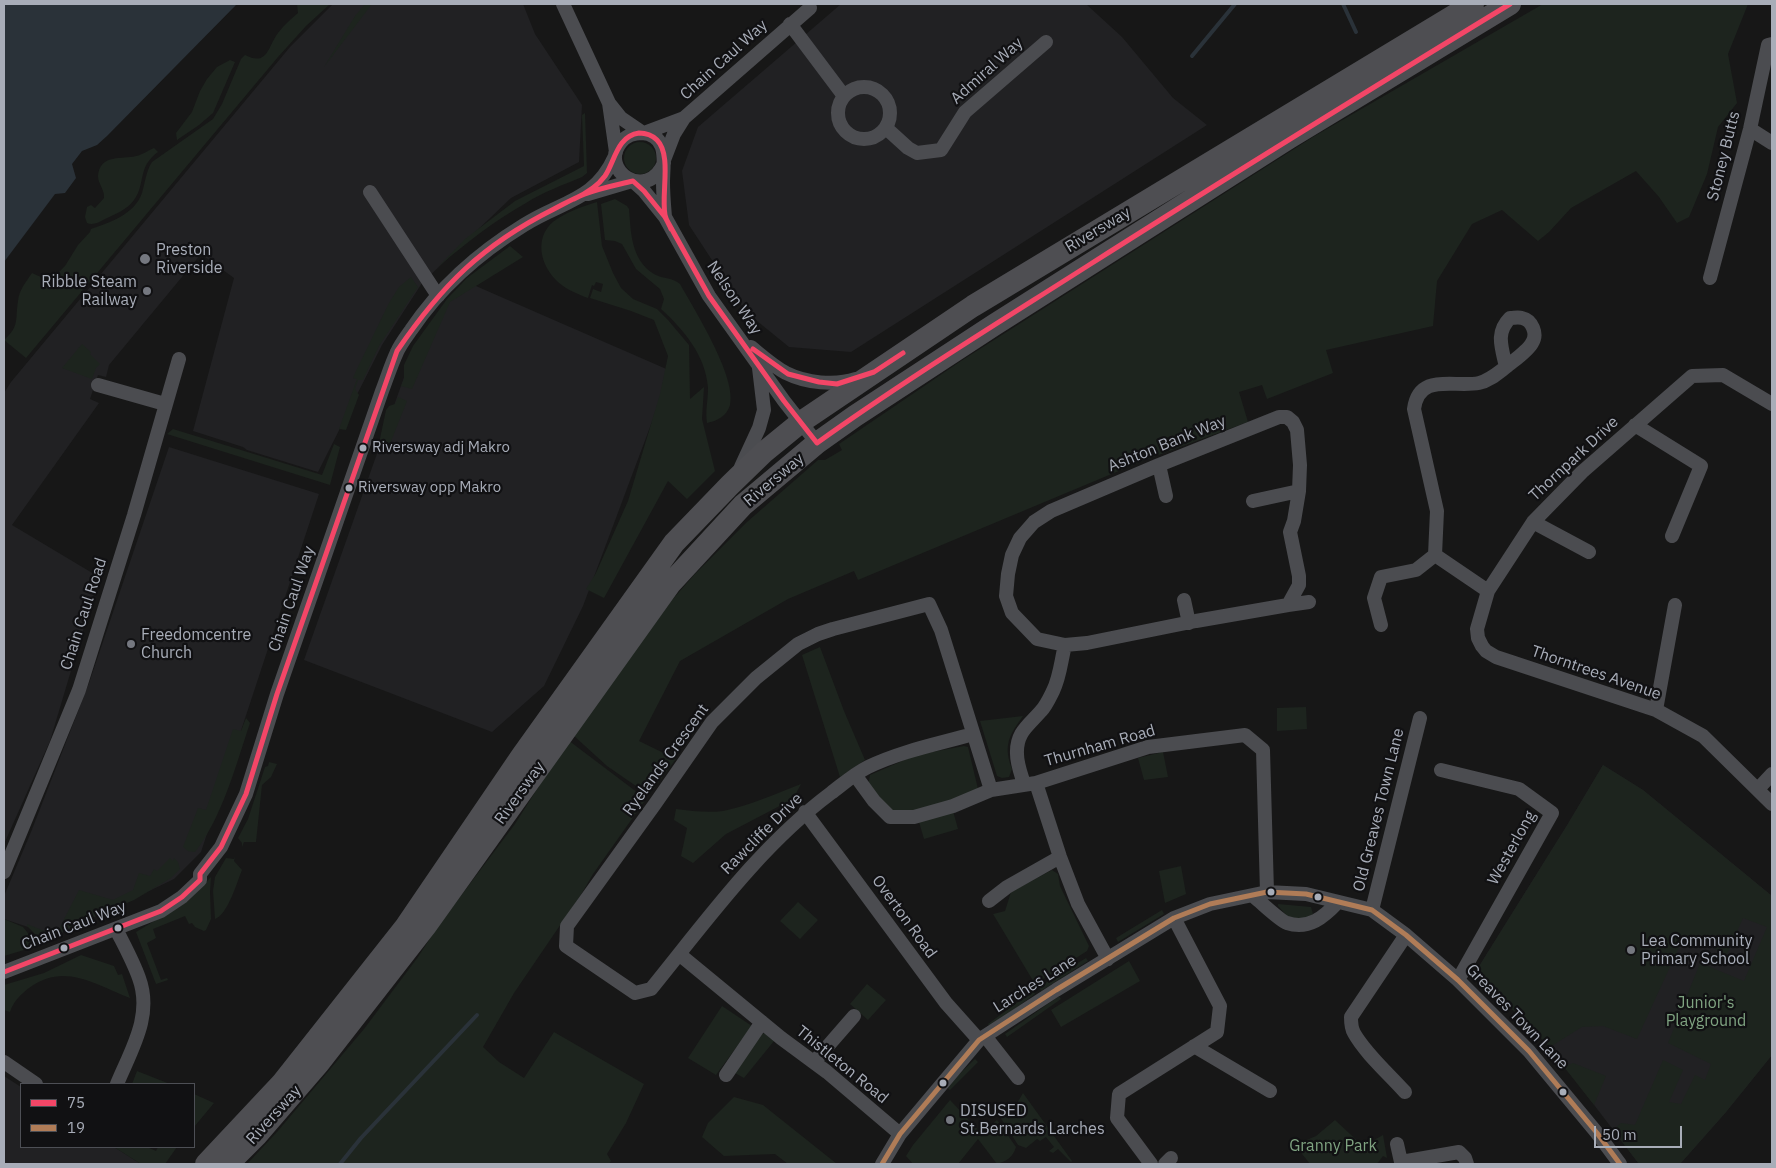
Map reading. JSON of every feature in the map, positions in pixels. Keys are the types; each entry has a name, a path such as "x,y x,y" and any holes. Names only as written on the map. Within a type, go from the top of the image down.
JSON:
{"highway":[{"name":"Riversway","path":"228,1164 256,1136 319,1064 425,927 670,584 808,431 874,372 973,306 1473,4"},
{"name":"Riversway","path":"206,1164 282,1083 406,926 521,756 674,543 764,453 808,431 855,416 994,325 1289,138 1510,4"}],"street":[{"path":"564,4 608,103 616,164 619,171 633,181 641,182 656,176 664,162 664,153 657,140 621,118 608,103"},
{"name":"Chain Caul Way","path":"664,162 674,134 684,118 810,8"},
{"path":"790,24 844,96"},
{"name":"Admiral Way","path":"886,128 908,148 917,153 941,150 965,112 1046,42"},
{"name":"Stoney Butts","path":"1710,278 1750,129 1768,45 1772,44"},
{"path":"859,88 876,90 888,102 890,114 886,128 878,135 866,139 848,134 842,127 838,111 844,96 859,88"},
{"name":"Chain Caul Way","path":"644,133 684,118"},
{"path":"1750,129 1772,144"},
{"path":"616,154 623,140 636,133 644,133"},
{"name":"Chain Caul Way","path":"584,194 605,175 616,154"},
{"name":"Nelson Way","path":"664,162 665,217"},
{"name":"Chain Caul Way","path":"4,972 161,911 182,897 200,880 200,874 221,847 246,794 277,694 397,351 438,296 488,250 525,224 584,194 633,181"},
{"name":"Nelson Way","path":"633,181 650,197 665,217 709,296 759,367 808,431"},
{"path":"370,192 438,296"},
{"path":"742,341 782,371 807,380 838,384 874,372"},
{"name":"Chain Caul Road","path":"4,872 78,690 134,515 178,359"},
{"path":"730,485 746,458 759,428 764,410 759,367"},
{"path":"1435,556 1437,511 1414,409 1416,401 1425,389 1432,386 1441,383 1479,383 1496,375 1506,367"},
{"name":"Thornpark Drive","path":"1496,657 1486,651 1478,638 1477,629 1488,591 1533,522 1582,472 1692,376 1723,375 1772,404"},
{"path":"98,384 166,404"},
{"name":"Ashton Bank Way","path":"1288,604 1299,585 1299,576 1290,532 1294,521 1299,491 1300,465 1297,430 1293,422 1287,418 1279,417 1051,511 1034,522 1020,538 1012,556 1006,596 1012,613 1036,639 1065,646 1087,644 1288,604 1309,602"},
{"path":"1635,426 1701,466 1672,536"},
{"path":"1159,465 1166,496"},
{"path":"1253,501 1299,491"},
{"path":"1533,522 1589,552"},
{"path":"1435,556 1488,591"},
{"path":"1381,625 1374,598 1381,577 1416,570 1435,556"},
{"path":"1184,600 1189,623"},
{"name":"Ryelands Crescent","path":"679,954 651,988 635,993 566,946 567,926 712,722 756,678 798,644 834,628 929,604 941,630 991,790"},
{"path":"1656,710 1675,605"},
{"path":"1065,646 1054,690 1043,710 1025,728 1018,745 1018,761 1030,784 1078,904 1108,959"},
{"name":"Thorntrees Avenue","path":"1496,657 1656,710 1704,736 1772,804"},
{"name":"Old Greaves Town Lane","path":"1372,910 1420,718"},
{"name":"Rawcliffe Drive","path":"679,954 756,861 805,812 855,775 893,756 973,734"},
{"name":"Thurnham Road","path":"855,775 874,801 890,817 914,817 953,806 991,790 1030,784 1148,747 1245,735 1263,750 1260,894"},
{"name":"Westerlong","path":"1441,770 1518,789 1552,813 1458,980"},
{"path":"1758,789 1772,774"},
{"name":"Overton Road","path":"805,812 946,1003 982,1038 1018,1078"},
{"path":"989,902 1007,887 1060,857"},
{"path":"1260,894 1286,922 1306,925 1324,916 1338,902"},
{"name":"Larches Lane","path":"884,1164 900,1134 982,1038 1174,918 1210,904 1260,894 1306,894 1372,910"},
{"name":"Greaves Town Lane","path":"1372,910 1406,935 1458,980 1529,1051 1597,1133 1620,1164"},
{"path":"1150,1164 1117,1118 1120,1094 1217,1032 1220,1006 1174,918"},
{"path":"116,929 140,979 145,1005 142,1026 117,1083"},
{"path":"1405,1092 1364,1047 1354,1033 1351,1026 1351,1017 1406,935"},
{"name":"Thistleton Road","path":"679,954 814,1062 900,1134"},
{"path":"814,1062 854,1016"},
{"path":"726,1075 762,1022"},
{"path":"1194,1046 1270,1092"},
{"path":"4,1062 35,1083"},
{"path":"1397,1144 1401,1162 1459,1152 1465,1158 1467,1164"}],"shaded area":[{"path":"4,4 237,4 107,136 97,145 82,151 72,164 76,178 65,193 55,194 4,262"},
{"path":"333,4 523,4 535,34 582,105 579,162 511,198 422,283 382,345 318,472 193,431 234,278 201,254 109,365 106,377 98,375 90,399 99,403 12,525 99,577 50,741 4,844 4,393 11,382 290,47"},
{"path":"841,4 1086,4 1122,37 1173,98 1207,125 851,352 789,347 746,312 689,225 682,171 698,127"},
{"path":"469,283 671,371 583,606 544,686 492,732 304,660 408,366 444,307"},
{"path":"169,447 319,494 201,852 174,879 55,936 4,919 4,896 89,683"},
{"name":"Lea Community Primary School","path":"1603,765 1643,790 1772,896 1772,1055 1726,1112 1680,1164 1639,1164 1550,1047 1507,1004 1473,976"},
{"path":"4,1076 20,1086 20,1148 116,1148 141,1164 4,1164"}],"green space":[{"path":"297,4 330,4 306,26 278,57 26,358 4,340 13,331 20,293 32,273 43,278 58,273 91,229 121,217 134,207 142,193 152,162 213,119 222,104 241,59 245,55 253,58 263,57 278,33 298,13"},
{"path":"365,4 372,4 324,67 355,16"},
{"path":"1543,4 1748,4 1728,54 1737,103 1718,127 1707,174 1689,217 1677,223 1659,197 1636,171 1571,208 1538,241 1502,210 1472,224 1437,281 1433,326 1326,350 1333,373 1267,399 1262,385 1239,392 1248,422 1145,460 858,580 854,571 788,599 680,661 639,741 676,759 649,795 607,766 573,735 672,600 694,575 747,522 818,460 825,460 842,450 839,444 961,361 1313,137"},
{"path":"230,60 235,62 213,113 177,140 176,133 192,112 207,79 217,67"},
{"path":"585,113 587,173 582,177 539,195 514,210 459,249 438,267 465,239 515,201 584,166 582,115"},
{"path":"640,142 651,147 656,158 651,169 640,174 629,169 624,158 629,147"},
{"path":"154,148 158,152 151,158 144,170 138,194 134,200 121,211 98,222 87,223 85,217 87,207 91,205 95,208 104,198 98,176 103,164 113,159 139,155"},
{"path":"615,199 629,209 634,245 641,261 654,274 674,280 680,284 713,343 727,378 730,393 729,409 718,419 707,423 708,388 703,365 692,344 661,309 664,299 660,289 636,269 622,244 605,240 601,204"},
{"path":"597,202 602,246 621,288 633,299 657,309 689,345 690,399 704,387 702,419 715,471 687,499 668,481 604,598 586,589 596,573 628,501 660,394 668,356 654,320 590,298 593,289 601,292 603,284 596,282 594,286 592,285 588,298 570,290 555,279 545,264 541,248 542,239 550,225 566,214"},
{"path":"510,246 523,257 450,302 412,389 401,386 404,379 404,365 413,346 447,299 467,278"},
{"path":"411,277 418,287 379,346 363,380 358,380 355,389 359,395 346,430 339,429 357,379 353,378 356,371 389,303 399,287"},
{"path":"82,344 100,364 96,368 92,379 62,368"},
{"path":"398,397 407,401 386,454 380,452 378,448 386,410 389,406 395,404"},
{"path":"173,429 322,475 334,444 340,447 330,485 167,434"},
{"path":"820,647 865,760 840,777 802,655"},
{"path":"1306,707 1307,729 1277,731 1277,708"},
{"path":"1023,716 1014,729 1009,741 1008,753 1012,769 1009,777 1002,778 997,776 980,721"},
{"path":"246,718 250,723 221,807 205,838 195,852 188,851 183,847 198,808 206,810 233,729 241,731"},
{"path":"568,740 646,799 593,874 514,993 483,1047 499,1062 524,1078 554,1032 644,1084 626,1123 607,1154 611,1161 609,1164 247,1164 277,1132 364,1029 418,957 438,926 515,824"},
{"path":"964,746 968,747 978,789 946,804 909,814 889,812 868,786 870,775 916,755"},
{"path":"1163,752 1168,777 1144,780 1138,758"},
{"path":"269,762 277,764 271,777 262,785 256,842 244,842 242,847 242,843 238,838 248,819 265,767 268,766"},
{"name":"Lea Community Primary School","path":"1603,765 1643,790 1772,896 1772,1055 1726,1112 1680,1164 1639,1164 1613,1130 1621,1123 1635,1125 1663,1060 1683,1070 1669,1102 1681,1104 1695,1075 1705,1080 1711,1064 1668,1043 1700,963 1744,981 1767,927 1743,918 1727,954 1684,936 1637,1039 1603,1026 1582,1027 1550,1047 1507,1004 1473,976"},
{"path":"801,784 793,799 726,834 693,863 681,856 687,828 674,820 676,809 705,812 733,809"},
{"path":"953,811 958,829 924,839 919,822"},
{"path":"235,856 234,861 242,870 228,904 220,916 215,919 213,891 215,877 226,858 234,859"},
{"path":"170,858 173,861 174,858 178,862 180,869 171,878 134,900 81,922 47,940 37,936 27,926 27,924 52,934 57,933 79,890 113,900 133,890 139,873 150,876 154,869 157,871"},
{"path":"1181,866 1186,894 1165,903 1159,871"},
{"path":"1052,870 1058,874 1060,886 1089,946 1087,951 1035,984 993,914 1005,911 1011,892"},
{"path":"211,877 211,919 206,930 195,927 192,923 189,924 185,916 153,929 156,938 147,943 161,980 167,978 168,980 156,984 136,932 189,900"},
{"path":"798,902 818,920 800,939 780,921"},
{"path":"1278,904 1311,907 1313,914 1302,920 1288,917"},
{"path":"1162,910 1164,914 1118,942 1116,938"},
{"path":"4,919 23,927 31,937 42,943 4,956"},
{"path":"81,955 114,966 118,975 122,974 130,998 79,978 67,976 54,977 42,980 26,990 15,1002 10,1012 4,1010 4,985 44,973"},
{"path":"1086,958 1088,961 1041,991 1039,987"},
{"path":"1129,961 1140,981 1061,1027 1051,1010"},
{"path":"867,984 886,1000 868,1020 850,1004"},
{"path":"1033,991 1035,994 990,1027 988,1024"},
{"path":"1059,996 1061,999 1007,1037 1005,1034"},
{"path":"722,1006 752,1026 716,1075 688,1058"},
{"path":"765,1033 774,1041 744,1078 733,1072 759,1035"},
{"path":"975,1059 978,1062 950,1090 946,1087"},
{"path":"1573,1063 1606,1076 1594,1105 1564,1067"},
{"path":"137,1071 167,1083 132,1083"},
{"path":"1023,1093 1071,1162 1058,1149 1053,1153 1049,1151 1054,1147 1046,1137 1040,1141 1037,1139 1026,1148 1018,1145 1000,1117 1016,1105"},
{"path":"195,1094 214,1103 195,1126"},
{"path":"734,1097 763,1105 837,1164 788,1164 775,1154 724,1156 702,1137 708,1123"},
{"name":"DISUSED St.Bernards Larches","path":"950,1100 981,1133 997,1120 1016,1147 1011,1156 997,1164 978,1139 958,1164 913,1164 906,1156"},
{"name":"Granny Park","path":"1335,1120 1363,1146 1383,1135 1387,1158 1383,1156 1377,1164 1310,1164 1295,1145 1316,1136"},
{"path":"116,1148 149,1148 156,1151 158,1148 176,1148 165,1164 141,1164"}],"waterway":[{"path":"1192,56 1235,4"},
{"path":"1343,4 1356,32"},
{"path":"340,1164 361,1138 477,1015"}],"transit line":[{"name":"75","path":"4,972 161,911 182,897 200,880 200,874 221,847 246,794 277,694 397,351 430,306 447,287 465,269 505,237 577,197 633,181 644,191 665,217 709,296 784,401 817,443 918,374 1089,265 1299,133 1510,4"},
{"name":"75","path":"574,199 591,190 602,180 621,144 626,139 632,135 644,133 657,140 664,155 665,217 671,229"},
{"name":"75","path":"753,349 788,374 819,382 837,384 874,372 903,353"},
{"name":"19","path":"882,1164 900,1134 979,1040 1056,990 1174,918 1210,904 1267,892 1306,894 1372,910 1406,935 1458,980 1529,1051 1597,1133 1620,1164"}],"place":[{"name":"Preston Riverside","path":"145,259"},
{"name":"Ribble Steam Railway","path":"147,291"},
{"name":"Riversway adj Makro","path":"363,448"},
{"name":"Riversway opp Makro","path":"349,488"},
{"name":"Freedomcentre Church","path":"131,644"},
{"name":"Lea Community Primary School","path":"1631,950"},
{"name":"DISUSED St.Bernards Larches","path":"950,1120"}],"park label":[{"name":"Junior's Playground","path":"1706,1012"}]}
